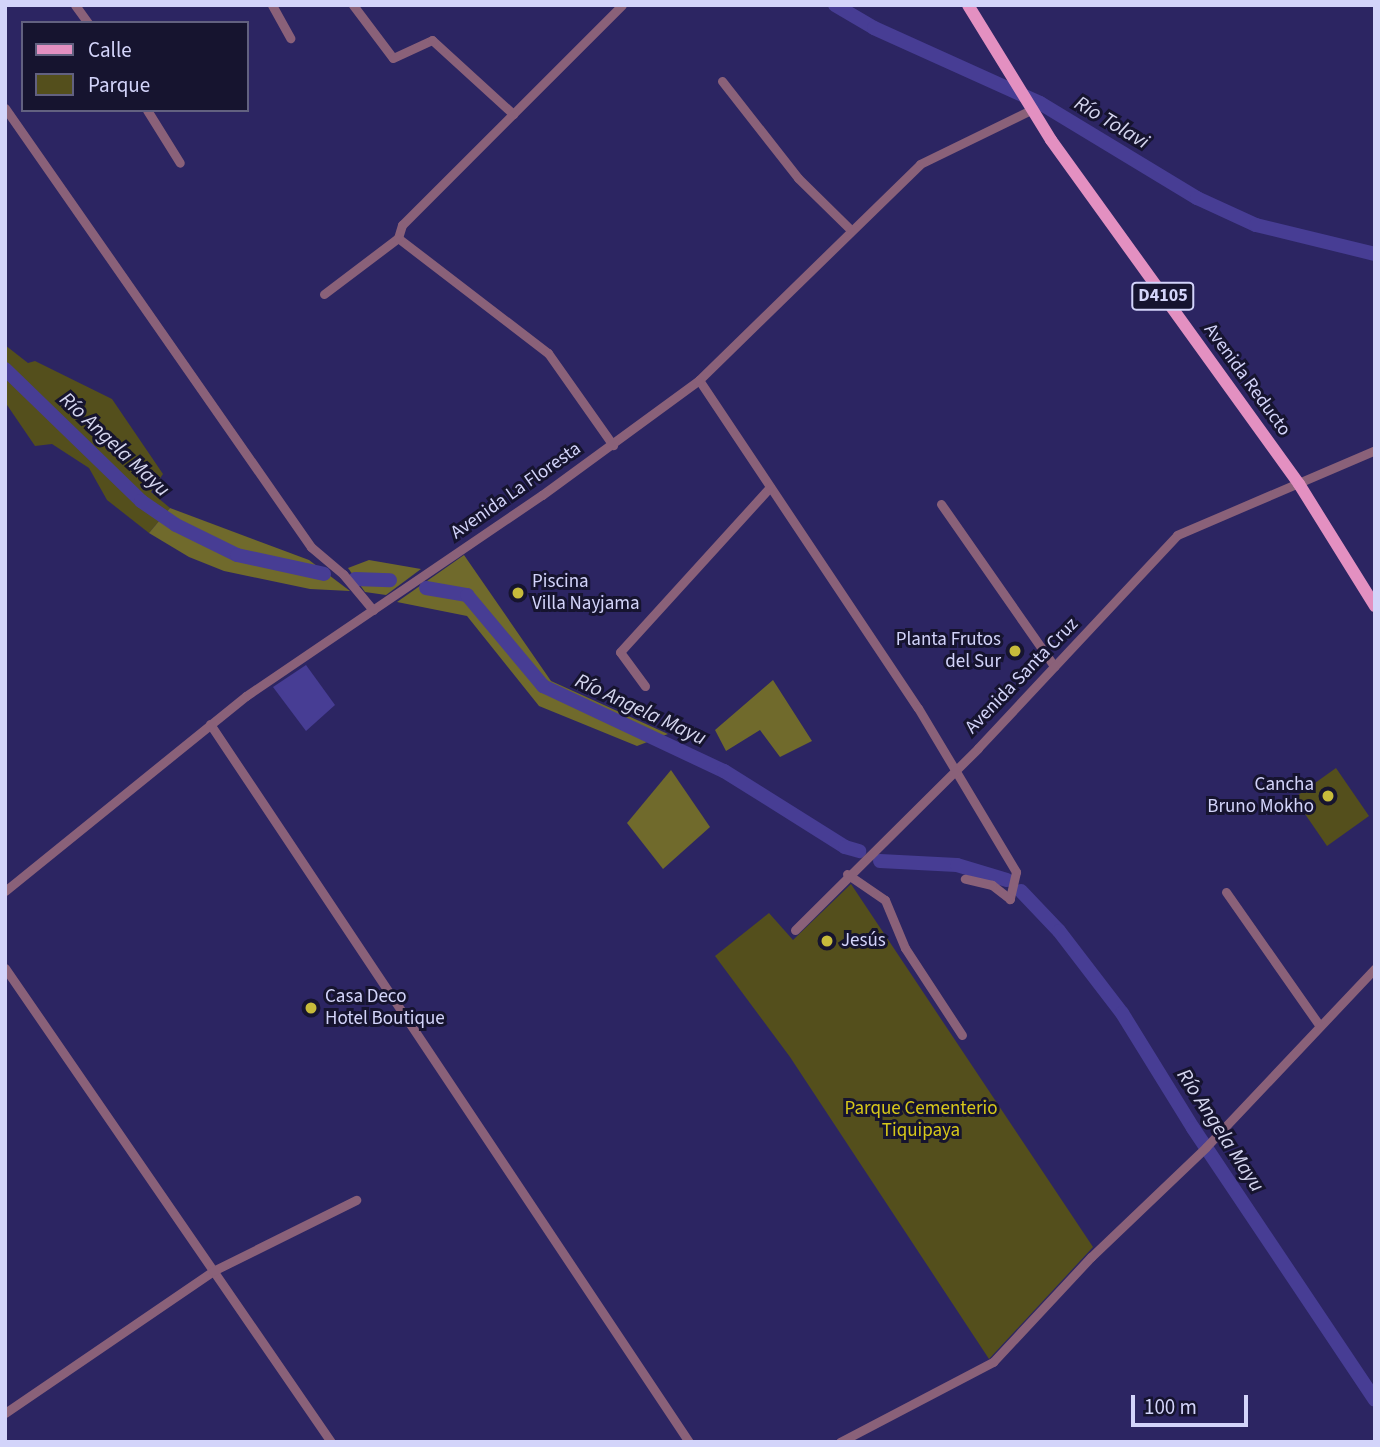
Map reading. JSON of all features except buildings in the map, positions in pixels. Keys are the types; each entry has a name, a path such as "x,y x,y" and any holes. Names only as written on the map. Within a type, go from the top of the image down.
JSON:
{"main road":[{"name":"Avenida Reducto","path":"968,5 1114,229 1299,484 1375,606"}],"street":[{"path":"75,5 87,21"},
{"path":"272,5 289,38"},
{"path":"353,5 393,58 432,40 513,114"},
{"path":"324,294 398,238 402,225 622,5"},
{"path":"722,81 798,178 851,230"},
{"name":"Avenida La Floresta","path":"5,891 210,724 612,445 699,380 920,164 1032,107"},
{"path":"5,108 311,547 343,574 373,610"},
{"path":"148,112 180,163"},
{"path":"398,238 548,353 612,445"},
{"path":"699,380 855,609 1016,872 1010,900 992,885 965,880"},
{"name":"Avenida Santa Cruz","path":"795,930 847,874 955,769 1177,535 1375,450"},
{"path":"645,686 620,652 770,487"},
{"path":"941,504 1054,666"},
{"path":"210,724 690,1442"},
{"path":"847,874 885,900 905,948 962,1035"},
{"path":"1226,892 1319,1025"},
{"path":"5,968 331,1442"},
{"path":"840,1442 993,1362 1091,1257 1206,1147 1375,968"},
{"path":"5,1413 213,1271 356,1200"}],"green space":[{"path":"5,345 28,363 35,361 112,399 163,474 151,492 170,508 149,533 107,500 89,468 52,444 35,446 5,402"},
{"path":"1336,768 1369,816 1327,846 1294,798"},
{"name":"Parque Cementerio Tiquipaya","path":"851,884 1093,1247 989,1359 790,1057 715,956 769,913 793,940"}],"shaded area":[{"path":"170,508 309,560 350,591 310,589 224,571 189,557 149,533"},
{"path":"464,555 551,681 668,734 637,746 539,706 467,616 397,602"},
{"path":"369,560 421,569 386,595 365,592 348,568"},
{"path":"306,665 335,705 306,731 273,687"},
{"path":"773,680 812,741 780,757 760,730 726,751 715,730"},
{"path":"671,770 710,827 663,869 627,823"}],"waterway":[{"name":"Río Tolavi","path":"835,5 874,28 1040,103 1197,198 1256,225 1375,254"},
{"name":"Río Angela Mayu","path":"5,369 141,501 176,525 237,555 324,574"},
{"name":"Río Angela Mayu","path":"355,579 390,580"},
{"name":"Río Angela Mayu","path":"426,588 467,595 543,686 724,771 845,847 859,851"},
{"name":"Río Angela Mayu","path":"880,861 957,865 1007,880"},
{"name":"Río Angela Mayu","path":"1021,891 1059,931 1122,1013 1193,1128 1375,1400"}],"place":[{"name":"Piscina Villa Nayjama","path":"518,593"},
{"name":"Planta Frutos del Sur","path":"1015,651"},
{"name":"Cancha Bruno Mokho","path":"1328,796"},
{"name":"Jesús","path":"827,941"},
{"name":"Casa Deco Hotel Boutique","path":"311,1008"}]}
